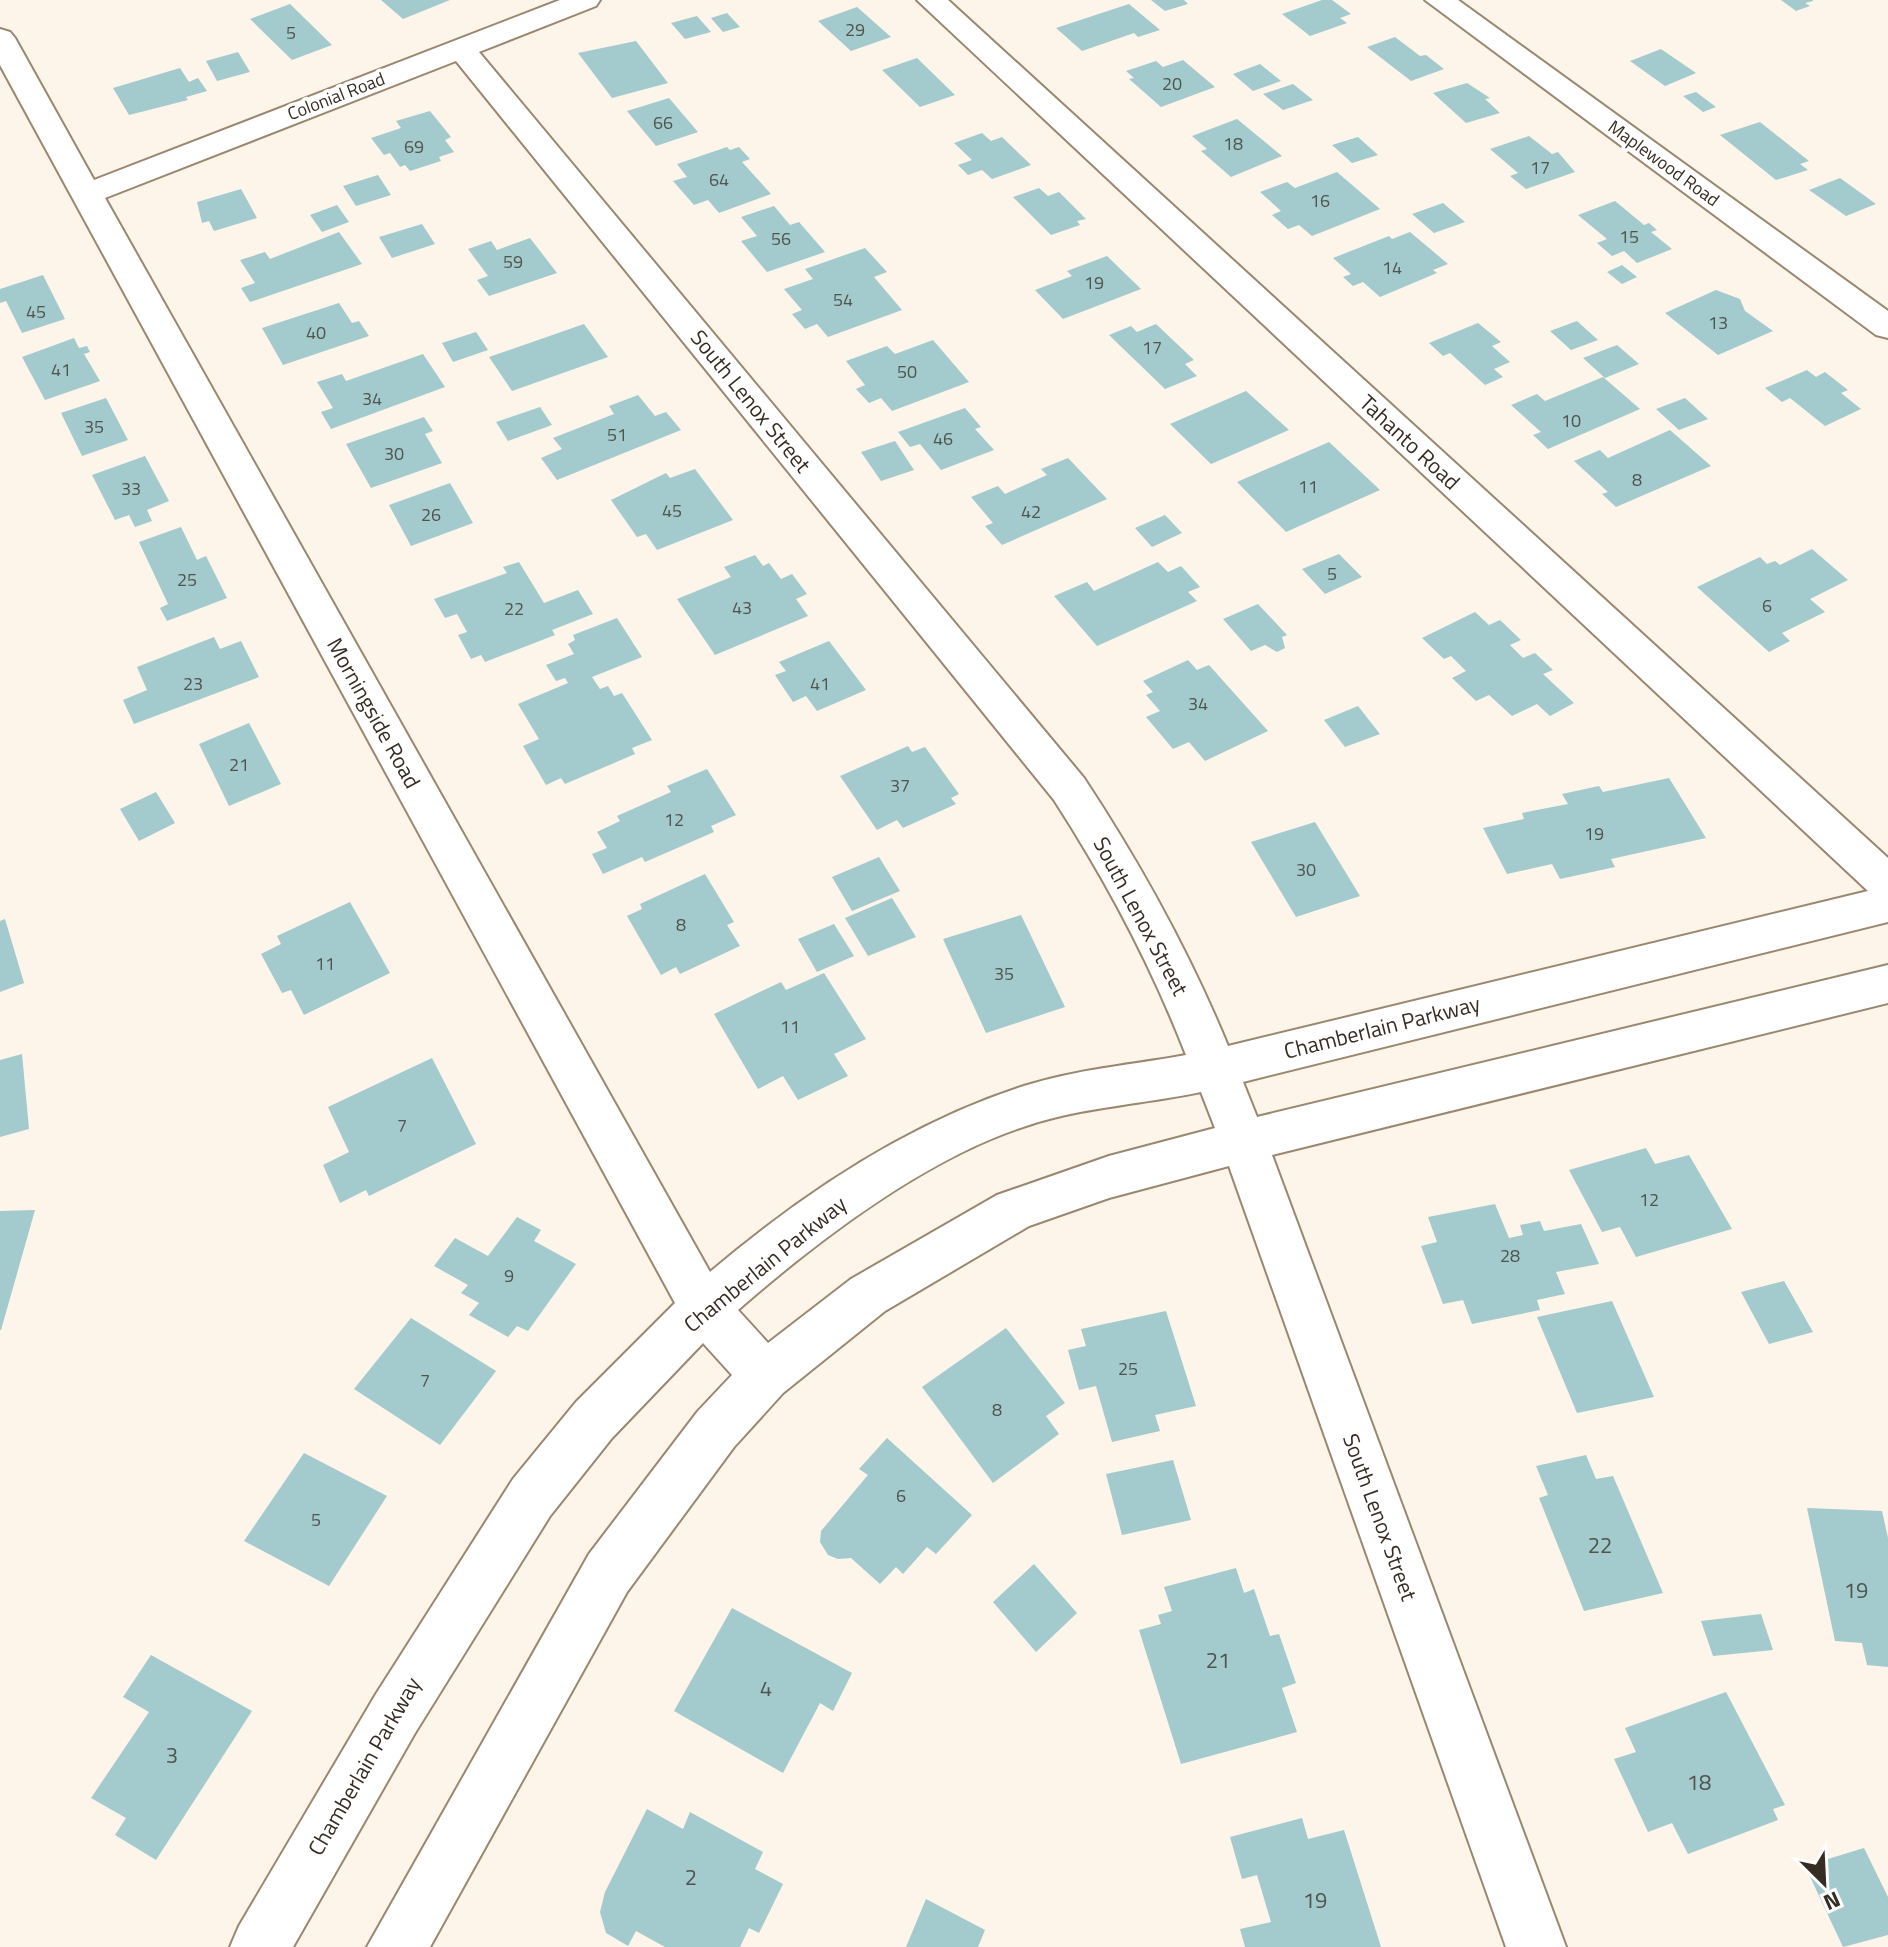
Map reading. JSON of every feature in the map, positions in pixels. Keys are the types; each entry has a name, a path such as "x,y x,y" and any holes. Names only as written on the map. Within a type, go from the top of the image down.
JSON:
{"street":[{"name":"Colonial Road","path":"86,194 586,0"},
{"name":"Tahanto Road","path":"931,0 1888,884"},
{"name":"Maplewood Road","path":"1439,0 1888,327"},
{"name":"Morningside Road","path":"0,38 704,1308 765,1376"},
{"name":"South Lenox Street","path":"460,47 1069,789 1112,855 1159,941 1244,1141 1536,1947"},
{"name":"Chamberlain Parkway","path":"260,1947 407,1690 550,1473 633,1378 704,1308 818,1217 880,1177 975,1126 1061,1094 1214,1070 1888,904"},
{"path":"397,1947 608,1573 716,1429 765,1376 868,1295 1014,1210 1109,1177 1244,1141 1888,984"}],"building":[{"path":"381,0 450,0 403,19"},
{"path":"1151,0 1184,0 1188,4 1165,11"},
{"path":"1322,0 1332,0 1351,14 1340,18 1347,23 1310,36 1282,14"},
{"path":"1781,0 1813,1 1805,3 1810,6 1796,11"},
{"path":"290,4 332,45 292,60 250,19"},
{"path":"1129,4 1160,30 1138,37 1134,33 1082,51 1056,28"},
{"path":"857,7 891,37 851,51 818,21"},
{"path":"727,13 740,27 723,32 711,18"},
{"path":"697,16 711,32 685,39 671,23"},
{"path":"1395,37 1444,69 1411,81 1367,47"},
{"path":"636,41 668,83 612,98 578,53"},
{"path":"1661,49 1696,73 1665,86 1630,61"},
{"path":"238,52 250,72 217,81 206,61"},
{"path":"917,58 955,95 920,107 882,70"},
{"path":"1183,60 1215,87 1161,107 1129,79 1134,78 1126,71 1156,61 1163,67"},
{"path":"1260,64 1281,81 1253,91 1233,74"},
{"path":"180,68 189,82 198,78 207,91 186,97 188,100 129,115 113,88"},
{"path":"1467,83 1490,98 1485,99 1500,113 1466,123 1433,93"},
{"path":"1293,84 1313,100 1283,110 1263,94"},
{"path":"1696,92 1716,107 1703,112 1683,96"},
{"path":"669,98 698,132 656,146 627,111"},
{"path":"430,111 451,137 445,140 454,152 439,157 441,161 410,171 405,165 400,167 390,153 384,155 371,138 401,128 396,121"},
{"path":"1237,119 1282,156 1231,177 1201,151 1207,149 1192,136"},
{"path":"1760,122 1809,161 1800,164 1808,170 1776,180 1720,135"},
{"path":"982,133 991,141 1002,137 1031,165 992,179 982,170 968,175 958,165 972,160 954,143"},
{"path":"1529,136 1552,154 1558,152 1575,172 1526,189 1510,176 1518,173 1490,149"},
{"path":"1358,137 1378,155 1352,163 1332,145"},
{"path":"727,147 730,150 739,147 750,159 742,162 771,194 719,213 708,200 694,205 673,181 687,177 677,164"},
{"path":"1337,172 1380,209 1312,236 1299,225 1288,229 1272,215 1281,211 1260,192 1287,182 1295,188"},
{"path":"378,175 391,195 356,206 343,186"},
{"path":"1840,178 1876,204 1846,216 1809,190"},
{"path":"1039,188 1048,196 1059,192 1086,219 1077,221 1080,225 1051,235 1013,197"},
{"path":"241,189 257,218 214,231 209,221 202,223 197,202"},
{"path":"1615,201 1644,225 1649,223 1657,230 1651,232 1672,249 1637,263 1624,251 1612,256 1597,243 1607,239 1578,215"},
{"path":"1443,203 1465,222 1434,233 1412,214"},
{"path":"337,205 349,222 322,232 310,215"},
{"path":"774,206 790,225 799,222 825,252 767,272 741,241 757,236 741,217"},
{"path":"422,224 435,244 392,258 379,237"},
{"path":"339,232 362,264 250,302 241,288 255,283 240,260 265,252 270,259"},
{"path":"1410,232 1448,264 1433,270 1437,273 1380,297 1363,282 1353,286 1343,277 1351,274 1333,258 1389,236 1392,239"},
{"path":"530,238 557,273 489,296 477,280 488,276 468,249 491,241 497,250"},
{"path":"865,248 887,272 874,277 902,310 828,337 817,324 805,329 792,314 802,310 784,289 813,279 805,269"},
{"path":"1107,256 1141,289 1063,319 1035,290 1072,276 1067,271"},
{"path":"1622,265 1637,277 1622,284 1607,272"},
{"path":"43,275 65,319 22,333 6,301 0,303 0,289"},
{"path":"1716,290 1740,299 1745,311 1773,331 1718,355 1665,313"},
{"path":"339,303 352,323 359,321 369,336 283,365 262,328"},
{"path":"1577,321 1598,340 1571,350 1550,331"},
{"path":"1478,323 1501,342 1492,346 1510,362 1494,369 1503,377 1485,385 1450,353 1443,356 1429,343"},
{"path":"584,324 608,357 512,391 489,357"},
{"path":"1156,324 1194,360 1185,364 1197,376 1165,389 1109,335 1131,326 1137,332"},
{"path":"476,332 488,350 453,362 442,343"},
{"path":"74,338 79,348 87,346 90,352 84,354 100,381 45,400 22,357"},
{"path":"933,340 969,382 892,411 881,398 869,403 856,389 865,385 846,361 887,346 895,354"},
{"path":"1617,345 1639,364 1605,378 1583,358"},
{"path":"423,354 445,387 331,429 321,412 333,408 317,382 342,374 346,381"},
{"path":"1807,370 1816,377 1825,372 1848,390 1841,393 1861,409 1825,426 1790,398 1782,402 1765,388"},
{"path":"1603,377 1640,409 1548,449 1533,435 1541,432 1511,405 1537,394 1545,401"},
{"path":"1246,391 1289,430 1211,464 1170,424"},
{"path":"638,395 655,416 666,412 681,430 557,480 541,458 562,449 553,438 614,414 609,406"},
{"path":"106,398 128,440 82,456 61,413"},
{"path":"1685,398 1708,419 1679,430 1656,409"},
{"path":"540,407 552,425 508,441 496,422"},
{"path":"965,408 981,427 975,429 994,450 941,470 920,444 910,447 898,432"},
{"path":"424,417 433,431 425,434 442,463 371,488 346,444"},
{"path":"1670,430 1711,466 1616,507 1602,494 1608,492 1574,461 1600,450 1608,458"},
{"path":"895,441 914,470 881,481 861,452"},
{"path":"1329,442 1380,490 1286,532 1237,482"},
{"path":"145,456 169,501 147,510 152,521 135,527 129,515 115,520 92,475"},
{"path":"1068,458 1107,499 1002,545 985,526 993,523 971,497 998,486 1005,494 1047,475 1041,469"},
{"path":"695,469 733,520 657,550 646,534 637,537 611,500 666,473 670,478"},
{"path":"450,483 473,523 411,546 389,505"},
{"path":"1165,515 1182,533 1152,547 1135,528"},
{"path":"181,527 197,560 206,556 227,598 167,621 160,608 168,604 139,542"},
{"path":"1812,549 1848,580 1810,599 1825,612 1782,633 1790,641 1769,652 1697,587 1760,557 1767,564 1775,561 1780,565"},
{"path":"1339,554 1362,577 1325,594 1302,569"},
{"path":"755,555 763,566 769,563 781,579 792,574 807,594 796,599 808,616 715,655 677,599 731,577 724,567"},
{"path":"519,562 544,603 578,590 593,614 552,630 555,635 485,662 481,655 471,659 458,635 467,632 457,614 445,618 434,599 507,573 503,567"},
{"path":"1158,562 1168,572 1181,566 1200,587 1188,592 1197,601 1097,646 1054,596 1087,582 1094,591"},
{"path":"1258,604 1287,635 1282,637 1285,648 1277,652 1265,645 1251,651 1223,619"},
{"path":"1475,612 1489,625 1500,620 1521,640 1510,645 1523,658 1535,653 1553,670 1543,674 1574,703 1550,716 1537,704 1512,716 1489,695 1476,701 1452,678 1466,671 1451,656 1444,659 1422,638"},
{"path":"617,618 642,657 592,677 600,689 608,686 614,696 622,693 652,740 632,748 635,754 565,784 561,778 546,785 523,746 539,739 518,704 568,683 565,678 556,681 546,665 574,654 568,644 575,640 573,635"},
{"path":"214,637 220,649 241,641 259,677 134,724 123,700 147,690 137,667"},
{"path":"829,641 866,690 817,711 806,696 793,702 775,675 786,671 779,662"},
{"path":"1188,660 1197,670 1209,665 1268,731 1205,761 1189,742 1173,749 1146,717 1160,711 1146,695 1153,692 1143,681"},
{"path":"1358,706 1380,734 1345,747 1324,720"},
{"path":"249,723 281,784 229,806 199,744"},
{"path":"908,746 912,752 925,747 959,794 951,798 956,804 903,828 897,820 877,830 840,776"},
{"path":"707,769 736,815 711,826 714,832 645,862 642,857 603,874 592,854 607,848 597,832 620,821 617,816 671,792 667,786"},
{"path":"1669,778 1706,838 1611,859 1615,867 1560,879 1552,864 1507,874 1483,828 1524,819 1522,813 1568,804 1562,794 1599,786 1603,792"},
{"path":"156,792 175,823 139,841 120,809"},
{"path":"1315,822 1360,896 1296,917 1251,842"},
{"path":"879,857 900,891 852,911 832,877"},
{"path":"705,874 734,922 727,925 740,946 680,974 676,967 661,975 627,916 642,909 640,904"},
{"path":"892,898 916,937 868,956 845,918"},
{"path":"350,902 390,973 304,1015 291,990 282,993 261,954 281,944 277,936"},
{"path":"1021,915 1065,1007 986,1033 943,939"},
{"path":"5,919 24,983 0,992 0,921"},
{"path":"834,924 854,956 817,972 798,939"},
{"path":"824,973 866,1039 834,1054 848,1076 798,1100 783,1076 758,1089 714,1014 781,982 786,990"},
{"path":"22,1054 29,1129 0,1137 0,1060"},
{"path":"432,1058 476,1144 369,1196 366,1190 340,1203 323,1165 349,1152 328,1107"},
{"path":"1646,1148 1655,1164 1689,1155 1732,1229 1636,1257 1620,1227 1602,1232 1569,1170"},
{"path":"1495,1204 1509,1238 1523,1235 1520,1225 1540,1221 1544,1231 1581,1224 1599,1264 1556,1272 1565,1294 1537,1300 1540,1310 1472,1324 1463,1300 1443,1304 1421,1246 1437,1242 1428,1217"},
{"path":"35,1210 1,1330 0,1330 0,1211"},
{"path":"517,1217 541,1230 534,1241 576,1264 528,1331 517,1326 508,1337 469,1315 479,1303 461,1293 468,1285 434,1266 455,1238 488,1256"},
{"path":"1784,1281 1813,1332 1769,1344 1741,1292"},
{"path":"1612,1301 1654,1397 1577,1413 1537,1317"},
{"path":"1166,1311 1196,1406 1155,1415 1160,1431 1112,1442 1096,1386 1079,1390 1068,1350 1086,1346 1081,1329"},
{"path":"411,1318 496,1371 440,1445 354,1389"},
{"path":"1006,1328 1065,1403 1046,1416 1059,1434 993,1483 922,1387"},
{"path":"887,1438 972,1515 936,1554 927,1547 903,1574 896,1567 880,1584 851,1558 838,1559 828,1555 820,1542 821,1531 868,1475 859,1469"},
{"path":"304,1453 387,1496 329,1586 244,1541"},
{"path":"1586,1455 1596,1479 1613,1476 1663,1593 1584,1611 1539,1498 1548,1495 1536,1466"},
{"path":"1173,1460 1191,1520 1122,1535 1106,1474"},
{"path":"1807,1508 1882,1511 1888,1538 1888,1667 1867,1665 1862,1643 1835,1641"},
{"path":"1034,1564 1077,1613 1036,1652 993,1602"},
{"path":"1236,1568 1244,1593 1254,1589 1270,1636 1279,1634 1296,1683 1282,1688 1297,1732 1181,1764 1139,1630 1161,1624 1158,1615 1172,1611 1164,1587"},
{"path":"732,1608 852,1673 833,1711 820,1703 783,1773 674,1711"},
{"path":"1761,1614 1773,1650 1713,1656 1701,1621"},
{"path":"151,1655 252,1711 156,1860 115,1835 126,1818 91,1798 149,1712 123,1697"},
{"path":"1726,1692 1785,1805 1773,1809 1778,1820 1688,1854 1672,1823 1648,1832 1614,1759 1636,1752 1625,1728"},
{"path":"647,1809 683,1829 690,1812 763,1852 755,1869 783,1884 759,1933 749,1928 740,1947 665,1947 636,1931 628,1946 606,1933 600,1912 605,1892"},
{"path":"1302,1818 1308,1839 1344,1830 1381,1947 1245,1947 1240,1929 1271,1922 1257,1875 1242,1879 1230,1837"},
{"path":"1864,1848 1888,1897 1888,1935 1843,1947 1805,1866"},
{"path":"926,1899 985,1930 978,1947 906,1947"}]}
